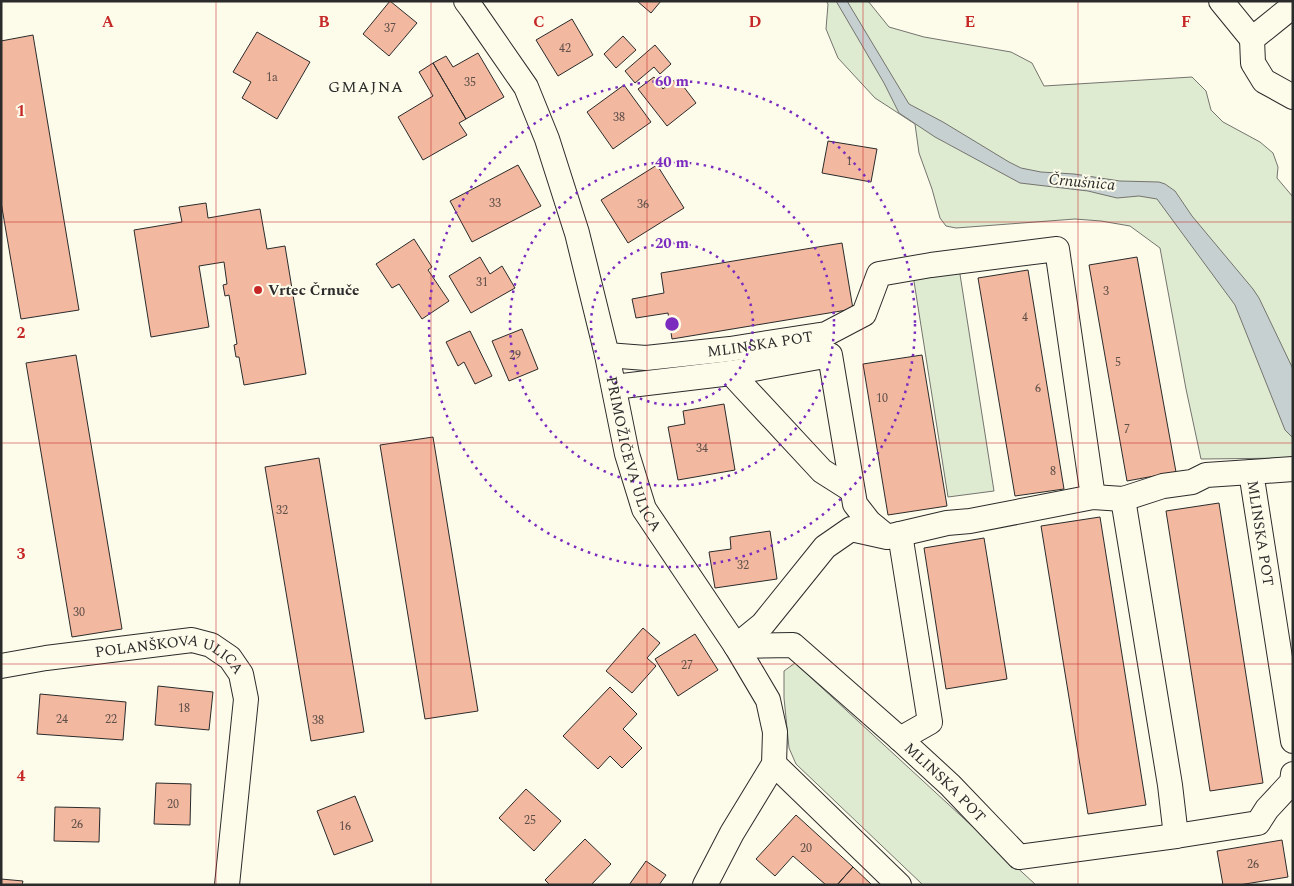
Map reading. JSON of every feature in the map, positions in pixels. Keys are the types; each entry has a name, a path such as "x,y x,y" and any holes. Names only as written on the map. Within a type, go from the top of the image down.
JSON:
{"street":[{"name":"PRIMOŽIČEVA ULICA","path":"466,1 526,87 547,140 577,233 608,355 627,454 644,509 736,646 768,700 775,732 774,764 732,833 705,885"},
{"path":"1221,1 1252,39 1253,63 1264,81 1293,97"},
{"path":"1252,39 1293,6"},
{"name":"MLINSKA POT","path":"608,355 646,358 730,350 828,345 864,314 880,274 931,265 1057,250 1093,497"},
{"path":"614,387 730,373 828,345 854,504 869,522 894,535"},
{"path":"730,373 822,471 852,490"},
{"name":"MLINSKA POT","path":"894,535 1093,497 1123,499 1163,486 1192,482 1206,475 1293,469"},
{"name":"MLINSKA POT","path":"1251,472 1293,741"},
{"path":"1123,499 1168,775 1176,836"},
{"path":"736,646 763,624 825,547 851,529 894,535"},
{"path":"894,535 930,722 900,739"},
{"name":"POLANŠKOVA ULICA","path":"1,666 46,658 192,640 211,645 230,658 241,674 246,699 227,885"},
{"name":"MLINSKA POT","path":"736,646 793,645 900,739 950,786 1019,857 1258,823 1267,809 1292,782 1293,774"},
{"path":"774,764 899,885"}],"green space":[{"path":"826,1 868,1 889,27 924,37 1011,52 1032,63 1044,86 1192,77 1206,91 1211,110 1223,122 1260,142 1273,153 1278,167 1277,178 1293,197 1293,458 1201,459 1160,248 1130,226 1075,219 956,228 946,226 940,218 919,153 915,124 875,98 838,58 826,29 828,4"},
{"path":"959,268 994,491 948,497 913,275"},
{"path":"795,663 1036,885 923,885 796,764 789,748 784,698 784,671"}],"water":[{"name":"Črnušnica","path":"836,1 847,1 909,104 1009,162 1021,168 1041,172 1074,174 1120,181 1159,182 1175,191 1192,216 1259,298 1293,369 1293,438 1285,430 1235,305 1157,199 1139,196 1117,198 1088,191 1020,183 935,137 899,113 884,83"}],"building":[{"path":"390,1 417,23 389,56 363,34"},
{"path":"637,1 661,1 651,13"},
{"path":"572,19 593,55 558,76 536,40"},
{"path":"257,32 310,62 277,119 242,98 251,82 233,72"},
{"path":"33,35 79,310 21,319 1,202 1,41"},
{"path":"623,36 636,50 616,68 604,54"},
{"path":"655,45 671,64 660,74 654,67 635,83 625,71"},
{"path":"478,53 504,97 466,119 433,63 446,56 453,67"},
{"path":"433,63 466,119 459,123 467,135 423,160 398,117 433,96 419,72"},
{"path":"654,77 663,89 677,78 696,103 667,126 638,89"},
{"path":"624,85 651,122 613,149 587,112"},
{"path":"828,141 877,149 871,182 822,173"},
{"path":"518,165 541,206 472,242 450,201"},
{"path":"657,165 684,208 628,243 601,200"},
{"name":"Vrtec Črnuče","path":"206,203 208,218 260,209 267,249 285,246 306,374 244,385 239,357 236,357 234,345 237,344 229,295 225,296 223,285 227,284 224,262 199,266 209,327 151,337 134,230 182,222 179,207"},
{"path":"414,239 432,267 428,270 449,301 422,319 399,284 392,288 376,264"},
{"path":"842,243 853,309 672,339 668,313 636,318 632,299 664,293 661,273"},
{"path":"480,257 490,274 502,266 515,288 471,313 449,276"},
{"path":"1137,257 1176,472 1127,481 1089,265"},
{"path":"1028,270 1064,489 1015,496 978,278"},
{"path":"522,329 538,369 509,381 492,341"},
{"path":"470,331 492,376 475,384 464,362 458,366 446,342"},
{"path":"76,355 122,629 72,637 26,363"},
{"path":"922,355 947,506 888,515 863,364"},
{"path":"724,404 735,470 678,480 668,427 685,424 683,411"},
{"path":"433,437 478,711 425,719 380,445"},
{"path":"319,458 364,732 311,741 265,467"},
{"path":"1219,503 1263,783 1210,791 1166,511"},
{"path":"1100,517 1146,805 1088,814 1041,526"},
{"path":"770,531 777,579 715,588 709,552 731,549 730,537"},
{"path":"984,538 1007,679 946,689 924,548"},
{"path":"643,628 660,643 647,658 656,666 632,693 606,671"},
{"path":"695,634 718,670 678,696 655,659"},
{"path":"158,686 213,692 209,730 155,725"},
{"path":"610,687 637,714 623,729 642,748 622,768 610,756 598,769 563,736"},
{"path":"40,694 126,702 123,740 37,734"},
{"path":"156,783 191,784 190,825 154,824"},
{"path":"526,789 561,821 534,851 499,818"},
{"path":"355,796 373,841 334,855 317,811"},
{"path":"55,807 100,808 99,842 54,841"},
{"path":"796,815 853,867 837,885 826,885 793,856 775,876 756,859"},
{"path":"585,839 611,864 591,885 550,885 545,880"},
{"path":"1282,840 1288,877 1239,885 1223,885 1217,851"},
{"path":"646,861 666,875 659,885 629,885"},
{"path":"853,867 872,885 837,885"},
{"path":"1,879 23,881 22,885 1,885"}],"place":[{"name":"Vrtec Črnuče","path":"258,290"}],"district":[{"name":"GMAJNA","path":"366,86"}]}
